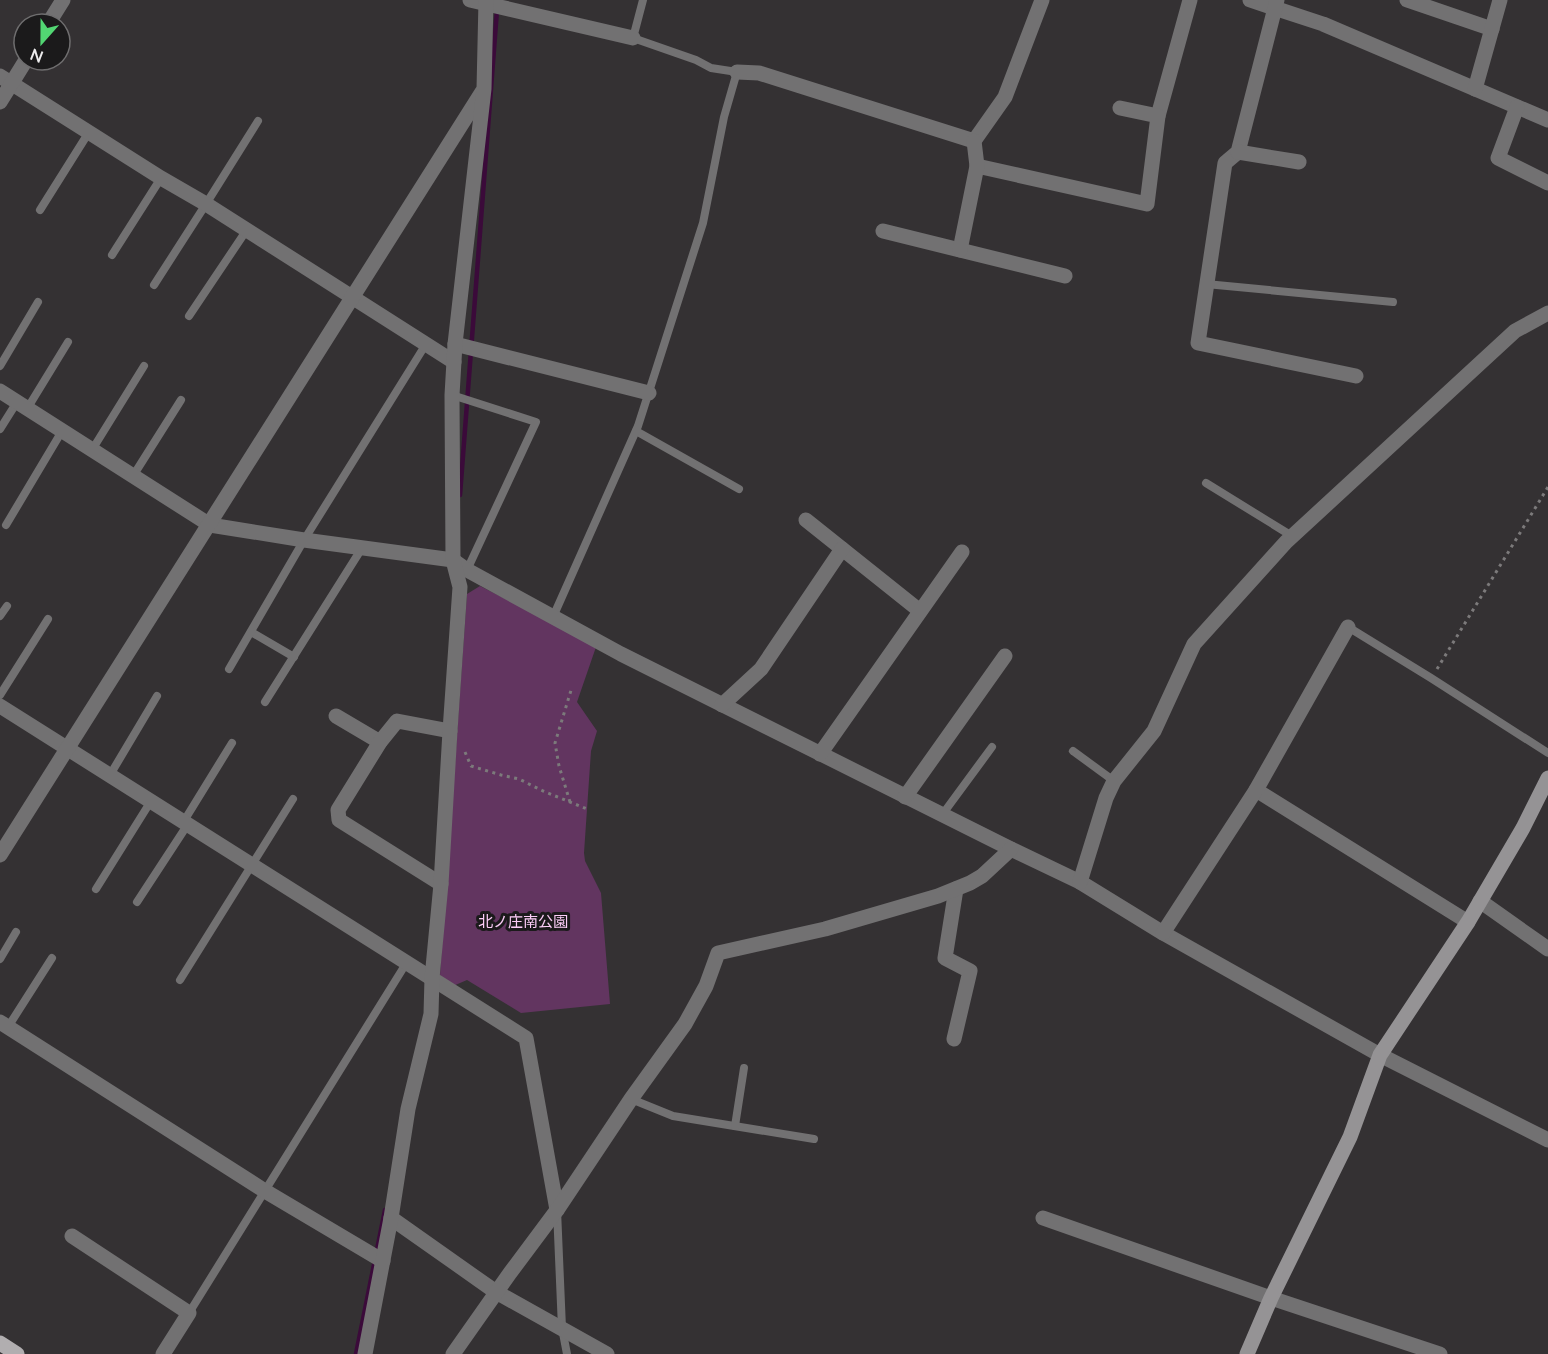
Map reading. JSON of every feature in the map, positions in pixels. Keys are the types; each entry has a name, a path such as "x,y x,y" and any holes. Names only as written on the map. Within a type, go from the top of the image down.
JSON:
{"main road":[{"path":"0,1343 17,1354"}],"street":[{"path":"470,0 633,39"},
{"path":"960,250 977,166 974,141 1005,97 1042,0"},
{"path":"977,166 1147,204 1158,116 1190,0"},
{"path":"1250,0 1276,4 1548,120"},
{"path":"1407,0 1492,28"},
{"path":"1475,89 1500,0"},
{"path":"365,1354 391,1218 408,1109 431,1014 460,587 453,560 452,395 455,344 484,89 486,2"},
{"path":"1276,4 1238,152 1226,163 1197,344 1356,376"},
{"path":"737,72 759,73 974,141"},
{"path":"0,102 6,80 454,362"},
{"path":"0,855 484,89"},
{"path":"1517,107 1498,158 1548,183"},
{"path":"1120,108 1158,116"},
{"path":"1238,152 1299,162"},
{"path":"883,231 1065,276"},
{"path":"1080,882 1106,798 1114,782 1154,731 1194,644 1293,536 1515,331 1548,313"},
{"path":"455,344 649,393"},
{"path":"0,391 210,525 453,560 467,570 621,654 1080,882 1163,933 1380,1055 1548,1140"},
{"path":"806,520 920,611"},
{"path":"722,705 761,669 842,549"},
{"path":"820,754 962,552"},
{"path":"1163,933 1256,790 1348,627"},
{"path":"905,796 1005,656"},
{"path":"0,706 526,1038 557,1210"},
{"path":"336,716 380,742"},
{"path":"441,884 339,820 338,810 380,742 397,721 450,731"},
{"path":"1247,1354 1271,1298 1350,1137 1380,1055 1468,922 1548,778"},
{"path":"1256,790 1468,922"},
{"path":"453,1354 557,1210 631,1099 685,1024 706,986 718,953 835,926 904,907 956,889 982,876 1011,849"},
{"path":"954,1039 970,970 945,958 956,889"},
{"path":"1480,901 1548,949"},
{"path":"4,1025 265,1191 383,1261"},
{"path":"391,1218 496,1292 607,1354"},
{"path":"1043,1218 1440,1354"},
{"path":"72,1236 189,1313 163,1354"}],"lane":[{"path":"553,617 636,431 649,393 703,223 724,117 737,72 711,68 696,60 633,39 643,0"},
{"path":"154,285 258,121"},
{"path":"40,210 89,132"},
{"path":"112,255 161,178"},
{"path":"189,316 246,231"},
{"path":"1206,284 1394,302"},
{"path":"0,366 38,302"},
{"path":"0,429 22,405 68,342"},
{"path":"229,669 304,540 426,344"},
{"path":"92,450 144,366"},
{"path":"452,395 536,422 467,570"},
{"path":"133,476 181,400"},
{"path":"6,525 62,431"},
{"path":"636,431 739,489"},
{"path":"1206,483 1293,536"},
{"path":"265,702 362,548"},
{"path":"0,616 7,606"},
{"path":"0,695 48,619"},
{"path":"1348,627 1548,753"},
{"path":"251,632 294,657"},
{"path":"110,775 157,696"},
{"path":"137,902 232,743"},
{"path":"942,815 992,747"},
{"path":"1073,751 1114,782"},
{"path":"180,980 293,799"},
{"path":"96,889 151,801"},
{"path":"0,959 16,932"},
{"path":"4,1025 52,958"},
{"path":"189,1313 407,962"},
{"path":"735,1126 744,1068"},
{"path":"631,1099 673,1116 814,1139"},
{"path":"557,1210 562,1328 567,1354"}],"path":[{"path":"1431,678 1548,487"},
{"path":"570,802 555,743 572,687"},
{"path":"450,731 460,743 471,766 519,779 587,809"}],"green space":[{"name":"北ノ庄南公園","path":"480,586 596,647 577,702 597,731 591,751 584,853 585,861 601,893 610,1004 521,1013 467,980 453,986 440,975 467,594"}],"waterway":[{"path":"460,495 497,10"},
{"path":"356,1354 385,1210"}]}
